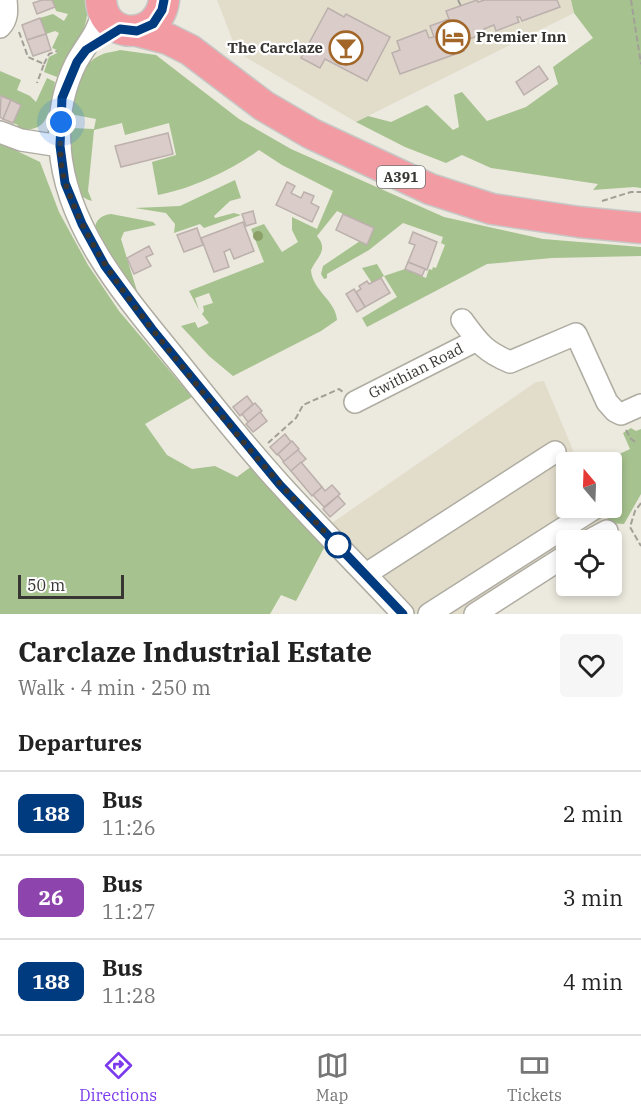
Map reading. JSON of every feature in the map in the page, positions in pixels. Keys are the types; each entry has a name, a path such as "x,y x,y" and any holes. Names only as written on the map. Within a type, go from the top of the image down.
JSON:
{"highway":[{"path":"116,18 153,24 158,18 164,1"},
{"name":"A391","path":"164,1 174,25 190,50"},
{"name":"A391","path":"116,18 190,50 264,106 312,134 430,189 492,209 590,224 641,228"}],"street":[{"path":"6,0 7,16 4,23 9,28"},
{"path":"116,18 77,62 62,98 60,146 65,183 82,224 105,266 152,329 280,485 403,614"},
{"path":"0,132 21,140 60,146"},
{"name":"Gwithian Road","path":"462,320 477,340 492,354 510,362 576,334 607,402 615,411 621,414 641,405"},
{"name":"Gwithian Road","path":"356,402 477,340"},
{"path":"366,574 555,452"},
{"path":"429,614 579,518"},
{"path":"475,614 556,562"}],"path":[{"path":"458,0 460,6"},
{"path":"631,0 641,64"},
{"path":"9,28 28,57 44,64"},
{"path":"36,83 49,54 57,51"},
{"path":"40,73 45,75"},
{"path":"255,454 296,418 303,405 339,388 356,402"},
{"path":"641,503 630,527 641,546"}],"shaded area":[{"path":"217,0 571,0 574,13 356,122 237,52"},
{"path":"544,381 574,452 556,452 556,518 602,518 605,525 597,530 556,530 556,556 462,614 412,614 329,525 536,382"}],"green space":[{"path":"52,0 86,0 87,10 79,40 57,77 44,72 49,57 57,53 57,50 52,48 59,33 55,31 46,34 40,18 53,14 64,21 68,14 56,11"},
{"path":"571,0 641,0 641,188 593,190 598,184 491,168 462,155 446,163 405,147 356,122 368,116 391,122 427,105 453,130 459,127 454,95 462,92 487,121 526,107 558,84 553,67 593,38 574,13"},
{"path":"120,50 156,55 239,119 291,149 444,217 543,239 641,247 641,256 552,258 487,264 367,327 362,318 397,297 384,276 405,269 426,278 429,269 436,268 445,245 441,243 443,237 403,223 369,250 327,274 327,278 324,279 321,274 323,266 360,241 367,244 374,229 337,211 317,236 322,249 311,270 315,284 333,307 337,320 321,331 233,376 209,356 181,326 195,322 198,328 209,323 202,314 203,306 213,303 209,293 195,298 199,310 189,291 264,262 251,229 264,224 282,252 298,242 292,230 292,217 317,229 333,191 282,165 259,150 210,178 158,195 152,162 176,155 169,123 125,135 122,123 94,130 88,191 92,201 83,197 73,175 70,154 71,128 94,129 96,119 70,114 73,97 83,72 94,59"},
{"path":"0,71 21,80 17,90 30,96 36,102 47,78 55,82 50,109 43,123 29,129 18,128 18,125 13,123 21,105 0,96"},
{"path":"0,143 40,162 59,212 88,265 119,311 192,397 145,424 167,455 192,469 215,466 237,477 252,466 325,546 296,601 281,595 270,614 0,614"},
{"path":"235,180 241,198 230,201 214,216 215,218 234,213 241,215 204,228 200,224 174,233 175,224 166,213 135,208 180,206"},
{"path":"111,214 153,222 156,225 124,232 121,239 137,291 117,271 95,229 100,218"},
{"path":"377,264 384,276 372,283 362,268"},
{"path":"631,428 636,431 641,429 641,494 624,524 609,523 607,518 622,518 622,453 630,449 623,433"}],"building":[{"path":"52,0 55,7 37,14 33,3"},
{"name":"Premier Inn","path":"477,0 478,2 485,0 557,0 560,7 522,21 520,17 517,17 519,22 496,31 494,25 484,29 486,33 461,42 464,51 400,74 392,53 400,50 397,41 426,30 429,38 434,37 430,26 449,19 446,11"},
{"name":"The Carclaze","path":"328,8 344,17 346,14 390,37 367,81 325,59 320,68 301,58"},
{"path":"40,18 46,34 27,40 22,25"},
{"path":"46,34 51,50 33,56 27,40"},
{"path":"539,66 548,79 524,95 516,82"},
{"path":"1,96 11,100 3,119 0,117"},
{"path":"11,100 21,105 13,123 3,119"},
{"path":"168,133 173,154 121,167 115,146"},
{"path":"287,182 295,186 291,193 301,198 304,192 314,196 311,203 319,207 312,222 276,205"},
{"path":"253,211 256,223 246,226 242,214"},
{"path":"343,214 374,228 367,245 336,230"},
{"path":"243,222 254,251 234,259 230,249 224,252 229,267 214,272 201,238"},
{"path":"197,228 203,245 184,252 177,235"},
{"path":"413,232 437,242 427,270 408,262 415,245 409,243"},
{"path":"149,246 153,254 146,257 151,266 134,274 127,258"},
{"path":"408,262 425,269 422,276 405,269"},
{"path":"381,278 390,293 365,307 356,292 361,289 359,286 367,281 369,284"},
{"path":"354,289 365,307 357,312 346,294"},
{"path":"247,396 253,404 240,416 233,407"},
{"path":"255,403 262,411 248,422 242,414"},
{"path":"260,412 267,421 253,432 246,424"},
{"path":"285,434 291,442 277,455 270,447"},
{"path":"292,441 299,449 284,462 278,454"},
{"path":"298,450 306,459 291,471 283,462"},
{"path":"301,462 322,487 312,496 291,471"},
{"path":"332,485 340,494 324,507 313,495 322,487 325,491"},
{"path":"338,496 345,504 330,517 323,509"}],"bus line":[{"name":"188","path":"164,0 162,10 153,24 137,31 120,29 86,50 77,62 62,98 60,146 65,183 82,224 105,266 152,329 280,485 403,614"}],"place":[{"name":"Premier Inn","path":"453,37"},
{"name":"The Carclaze","path":"346,48"}],"route":[{"path":"61,122 60,146 65,183 82,224 105,266 223,417 280,485 344,552 338,545"}]}
